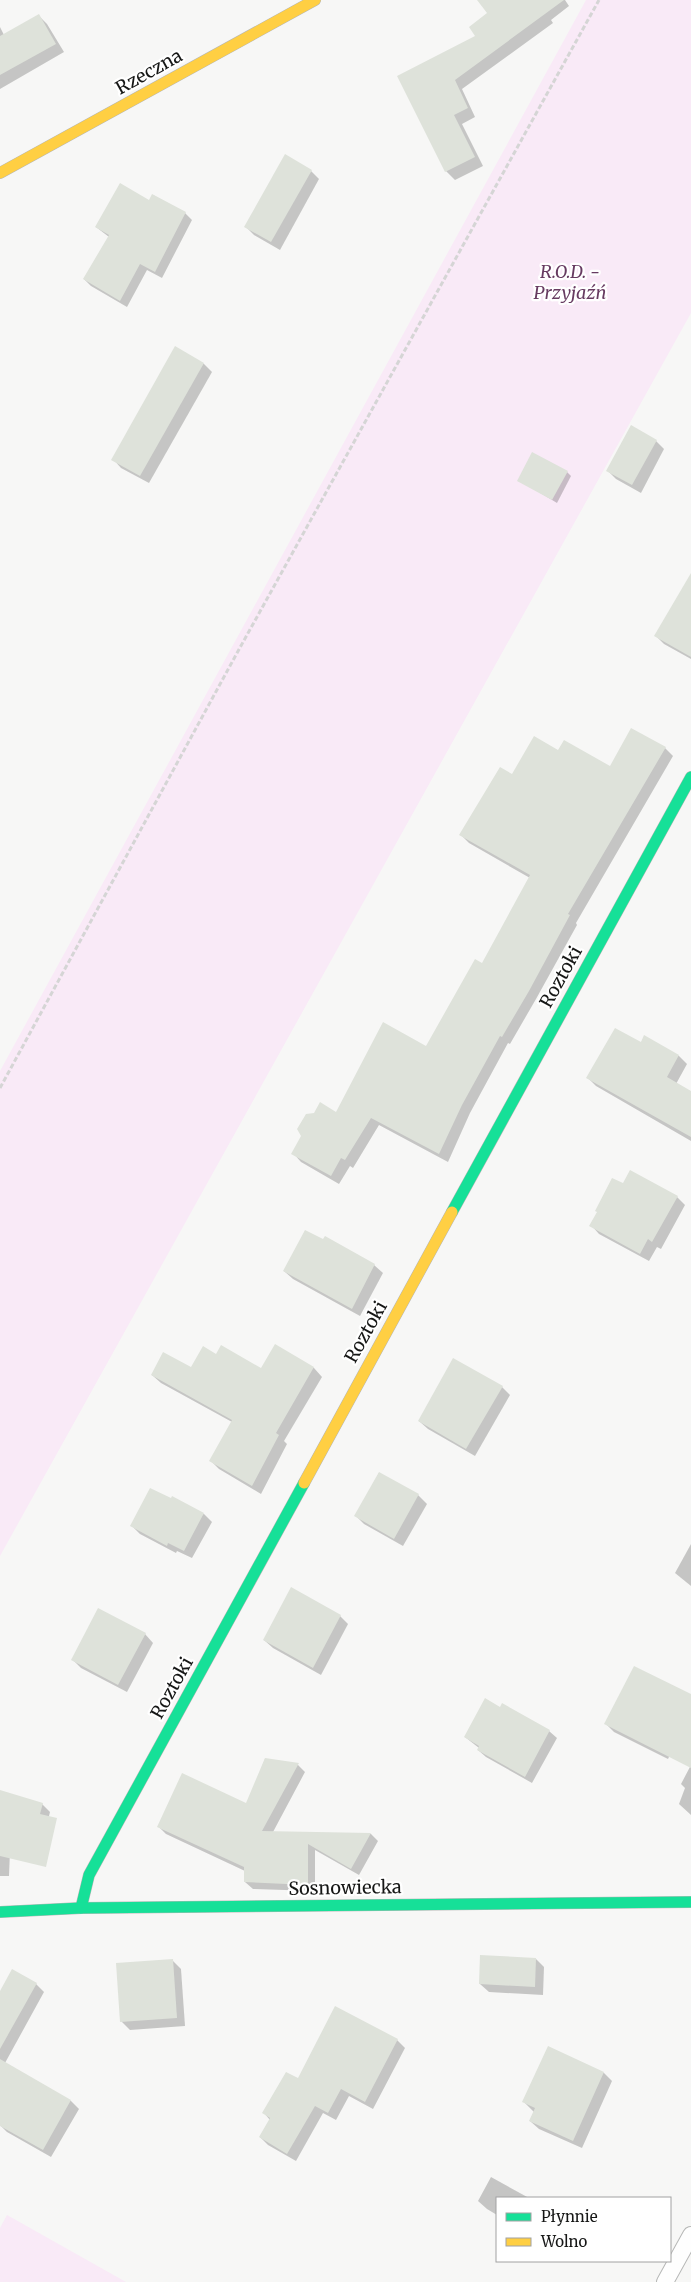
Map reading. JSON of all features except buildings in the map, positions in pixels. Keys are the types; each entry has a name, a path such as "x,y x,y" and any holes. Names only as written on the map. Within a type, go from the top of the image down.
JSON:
{"street":[{"name":"Rzeczna","path":"0,172 24,161 315,0"},
{"name":"Roztoki","path":"81,1908 88,1875 691,776"},
{"name":"Sosnowiecka","path":"0,1912 81,1908 691,1902"}],"lane":[{"path":"665,2282 691,2235"}],"path":[{"path":"0,1088 247,636 599,0"}],"green space":[{"name":"R.O.D. - Przyjaźń","path":"586,0 691,0 691,313 0,1556 0,1071"},
{"path":"7,2215 126,2282 0,2282 0,2228"}],"traffic: fast":[{"path":"452,1212 691,777"},
{"path":"81,1908 89,1875 304,1483"},
{"path":"0,1912 81,1908 691,1902"}],"traffic: slow":[{"path":"0,173 315,0"},
{"path":"304,1483 452,1212"}]}
